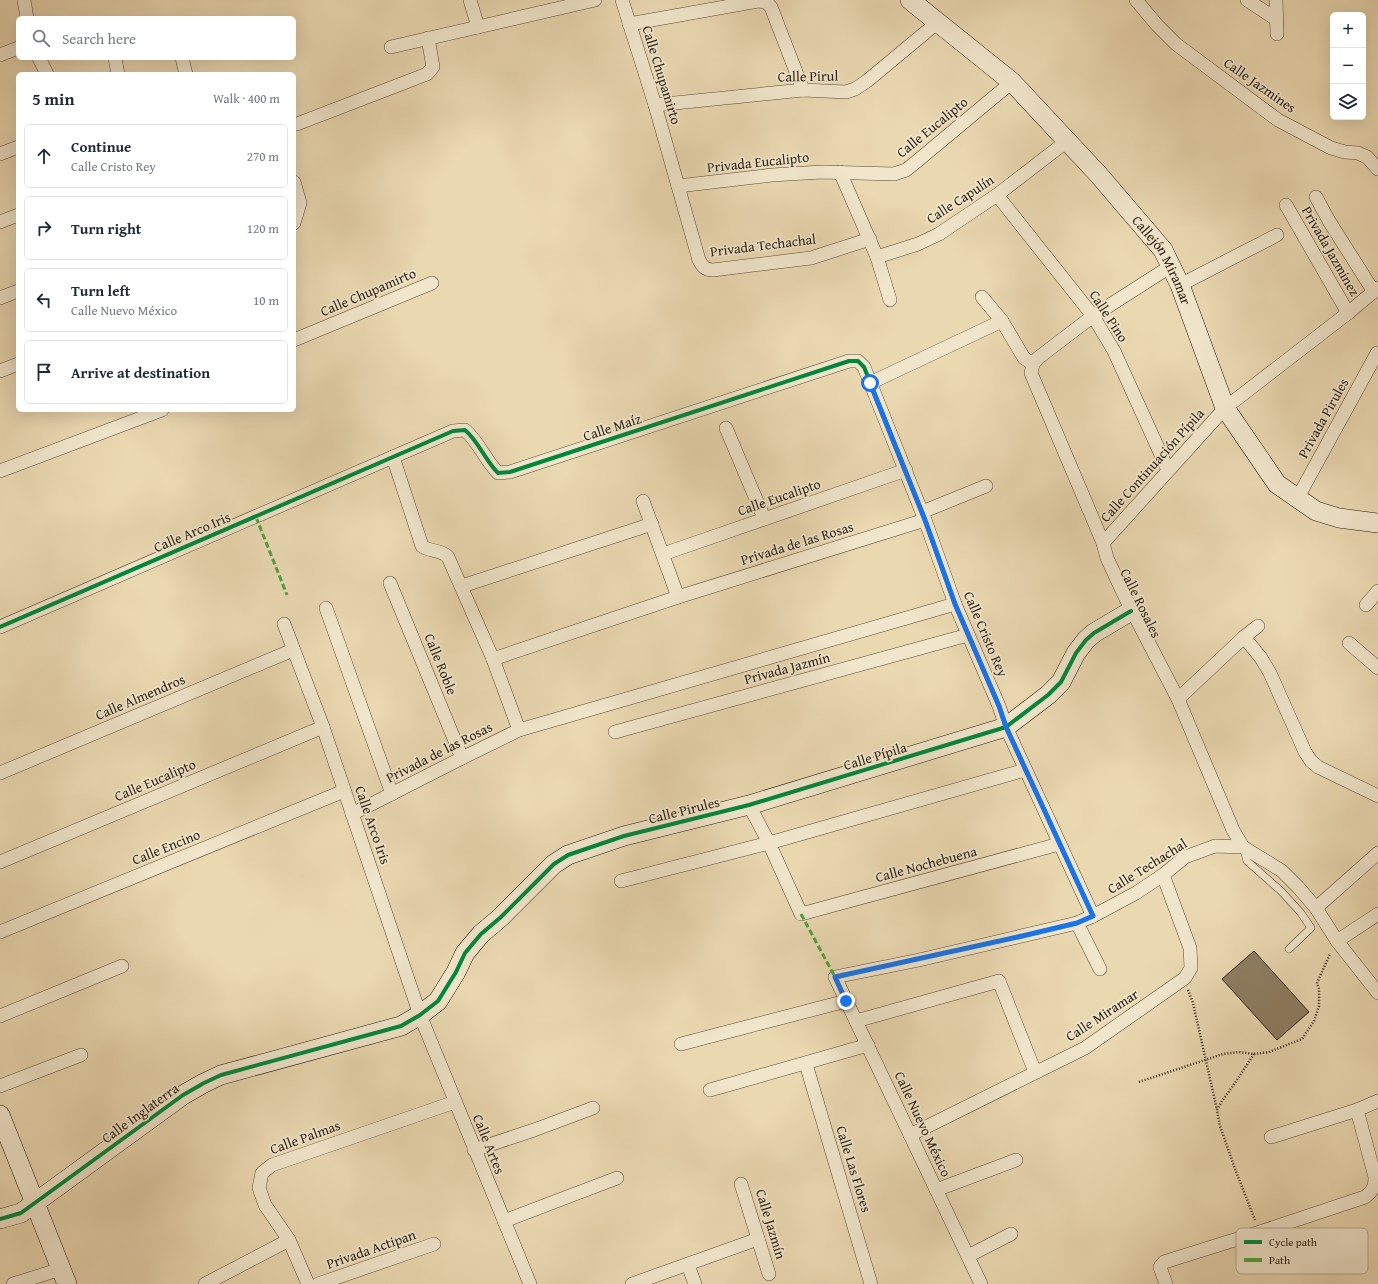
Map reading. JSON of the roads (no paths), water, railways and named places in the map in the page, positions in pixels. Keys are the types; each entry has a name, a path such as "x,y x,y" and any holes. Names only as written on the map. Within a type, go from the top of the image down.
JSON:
{"street":[{"path":"24,0 27,16"},
{"path":"470,0 478,27"},
{"path":"391,47 595,0"},
{"path":"622,0 629,24"},
{"name":"Callejón Miramar","path":"910,0 1012,82 1098,174 1163,250 1180,285 1225,408 1277,484 1316,511 1338,518 1377,521"},
{"path":"1247,0 1276,19"},
{"path":"1276,0 1277,34"},
{"name":"Calle Chupamirto","path":"704,268 699,260 655,105 629,24 758,1 766,2 770,8 803,90"},
{"name":"Calle Jazmines","path":"1137,1 1157,26 1176,44 1278,120 1331,148 1345,152 1358,153 1367,157 1378,168"},
{"name":"Calle Pirul","path":"655,105 803,90 836,92 855,89 867,81 938,22"},
{"path":"297,124 426,74 433,67 428,38"},
{"path":"0,55 16,49"},
{"path":"40,60 46,72"},
{"path":"115,60 118,72"},
{"path":"182,60 186,72"},
{"name":"Calle Eucalipto","path":"840,172 894,174 906,170 1012,82"},
{"name":"Calle Capulín","path":"877,257 918,244 939,234 997,195 1067,141"},
{"path":"0,154 16,148"},
{"path":"840,172 877,257 890,300"},
{"name":"Privada Eucalipto","path":"678,186 772,175 840,172"},
{"path":"296,189 300,203 296,216"},
{"name":"Calle Pino","path":"997,195 1093,316 1114,351 1168,470"},
{"name":"Privada Jazminez","path":"1316,197 1329,221 1376,290"},
{"name":"Privada Jazminez","path":"1286,205 1348,313"},
{"path":"0,222 16,216"},
{"path":"1180,285 1277,235"},
{"name":"Privada Techachal","path":"704,268 712,270 811,258 870,240"},
{"path":"982,297 1002,321 1024,358 1032,364 1093,316 1171,266"},
{"name":"Calle Chupamirto","path":"296,339 432,283"},
{"path":"1225,408 1376,290"},
{"path":"0,298 16,292"},
{"path":"870,383 1002,321"},
{"name":"Privada Pirules","path":"1297,499 1377,353"},
{"name":"Calle Maíz","path":"393,457 453,431 465,430 473,438 490,465 498,473 510,472 849,361 858,361"},
{"name":"Calle Cristo Rey","path":"858,361 864,368 906,470 955,604 999,706 1006,727 1093,916"},
{"name":"Calle Rosales","path":"1032,364 1031,373 1103,543 1107,558 1131,610 1178,699 1234,830 1243,847"},
{"path":"0,371 16,365"},
{"name":"Calle Continuación Pípila","path":"1103,543 1225,408"},
{"path":"0,471 157,412"},
{"path":"726,428 764,518"},
{"path":"393,457 422,546 424,548 446,554 462,586 493,659 519,730 955,604"},
{"name":"Calle Arco Iris","path":"0,627 393,457"},
{"name":"Calle Eucalipto","path":"662,554 906,470"},
{"name":"Privada de las Rosas","path":"678,597 923,516 986,486"},
{"path":"493,659 678,597 643,501"},
{"path":"462,586 652,524"},
{"name":"Calle Roble","path":"390,583 462,758"},
{"path":"1366,605 1378,591"},
{"path":"326,608 392,794"},
{"path":"1006,727 1048,695 1061,682 1076,653 1086,640 1094,633 1131,610"},
{"name":"Calle Arco Iris","path":"284,624 323,728 420,1015"},
{"path":"1178,699 1244,637 1258,626"},
{"name":"Privada Jazmín","path":"616,732 968,635"},
{"path":"1244,637 1267,668 1305,752 1311,761 1318,767 1378,796"},
{"path":"1349,643 1378,668"},
{"name":"Calle Almendros","path":"0,773 293,650"},
{"name":"Calle Pípila","path":"749,805 1006,727"},
{"name":"Calle Eucalipto","path":"0,862 323,728"},
{"name":"Privada de las Rosas","path":"352,814 519,730"},
{"path":"621,881 769,843 1026,770"},
{"name":"Calle Encino","path":"0,932 344,791"},
{"path":"749,805 769,843"},
{"name":"Calle Pirules","path":"420,1015 438,1001 456,972 465,953 481,934 506,913 554,864 568,855 624,836 749,805"},
{"name":"Calle Nochebuena","path":"769,843 801,914 1059,844"},
{"name":"Calle Techachal","path":"835,977 1077,923 1136,893 1163,875 1185,857 1215,846 1243,847"},
{"path":"1243,847 1282,871 1316,908 1337,941 1378,993"},
{"path":"1316,908 1378,854"},
{"name":"Calle Miramar","path":"1035,1072 1085,1048 1184,978 1190,968 1190,948 1163,875"},
{"path":"1337,941 1378,914"},
{"path":"1077,923 1100,970"},
{"path":"0,1016 122,966"},
{"name":"Calle Nuevo México","path":"835,977 981,1284"},
{"path":"856,1021 999,981 1035,1072 910,1134"},
{"path":"682,1044 846,1001"},
{"name":"Calle Artes","path":"420,1015 530,1284"},
{"name":"Calle Inglaterra","path":"0,1219 21,1213 183,1095 204,1083 222,1075 401,1026 420,1015"},
{"path":"710,1090 806,1064 868,1045"},
{"path":"0,1086 81,1055"},
{"name":"Calle Las Flores","path":"806,1064 871,1284"},
{"path":"1271,1137 1357,1110 1378,1101"},
{"name":"Calle Palmas","path":"308,1284 289,1240 265,1205 259,1188 262,1173 272,1165 455,1102"},
{"path":"474,1150 593,1108"},
{"path":"1272,1228 1365,1197 1371,1192 1375,1185 1376,1177 1357,1110"},
{"path":"0,1115 64,1276 13,1284"},
{"path":"936,1190 1016,1160"},
{"path":"504,1221 618,1178"},
{"name":"Calle Jazmín","path":"741,1184 769,1274"},
{"path":"968,1256 1011,1234"},
{"path":"632,1284 758,1239"},
{"path":"205,1284 289,1240"},
{"path":"1165,1281 1160,1267 1164,1262 1236,1240"},
{"name":"Privada Actipan","path":"318,1284 434,1244"},
{"path":"688,1265 695,1284"}],"lane":[{"path":"1243,847 1247,861 1281,891 1301,913 1311,928 1289,949"}]}
